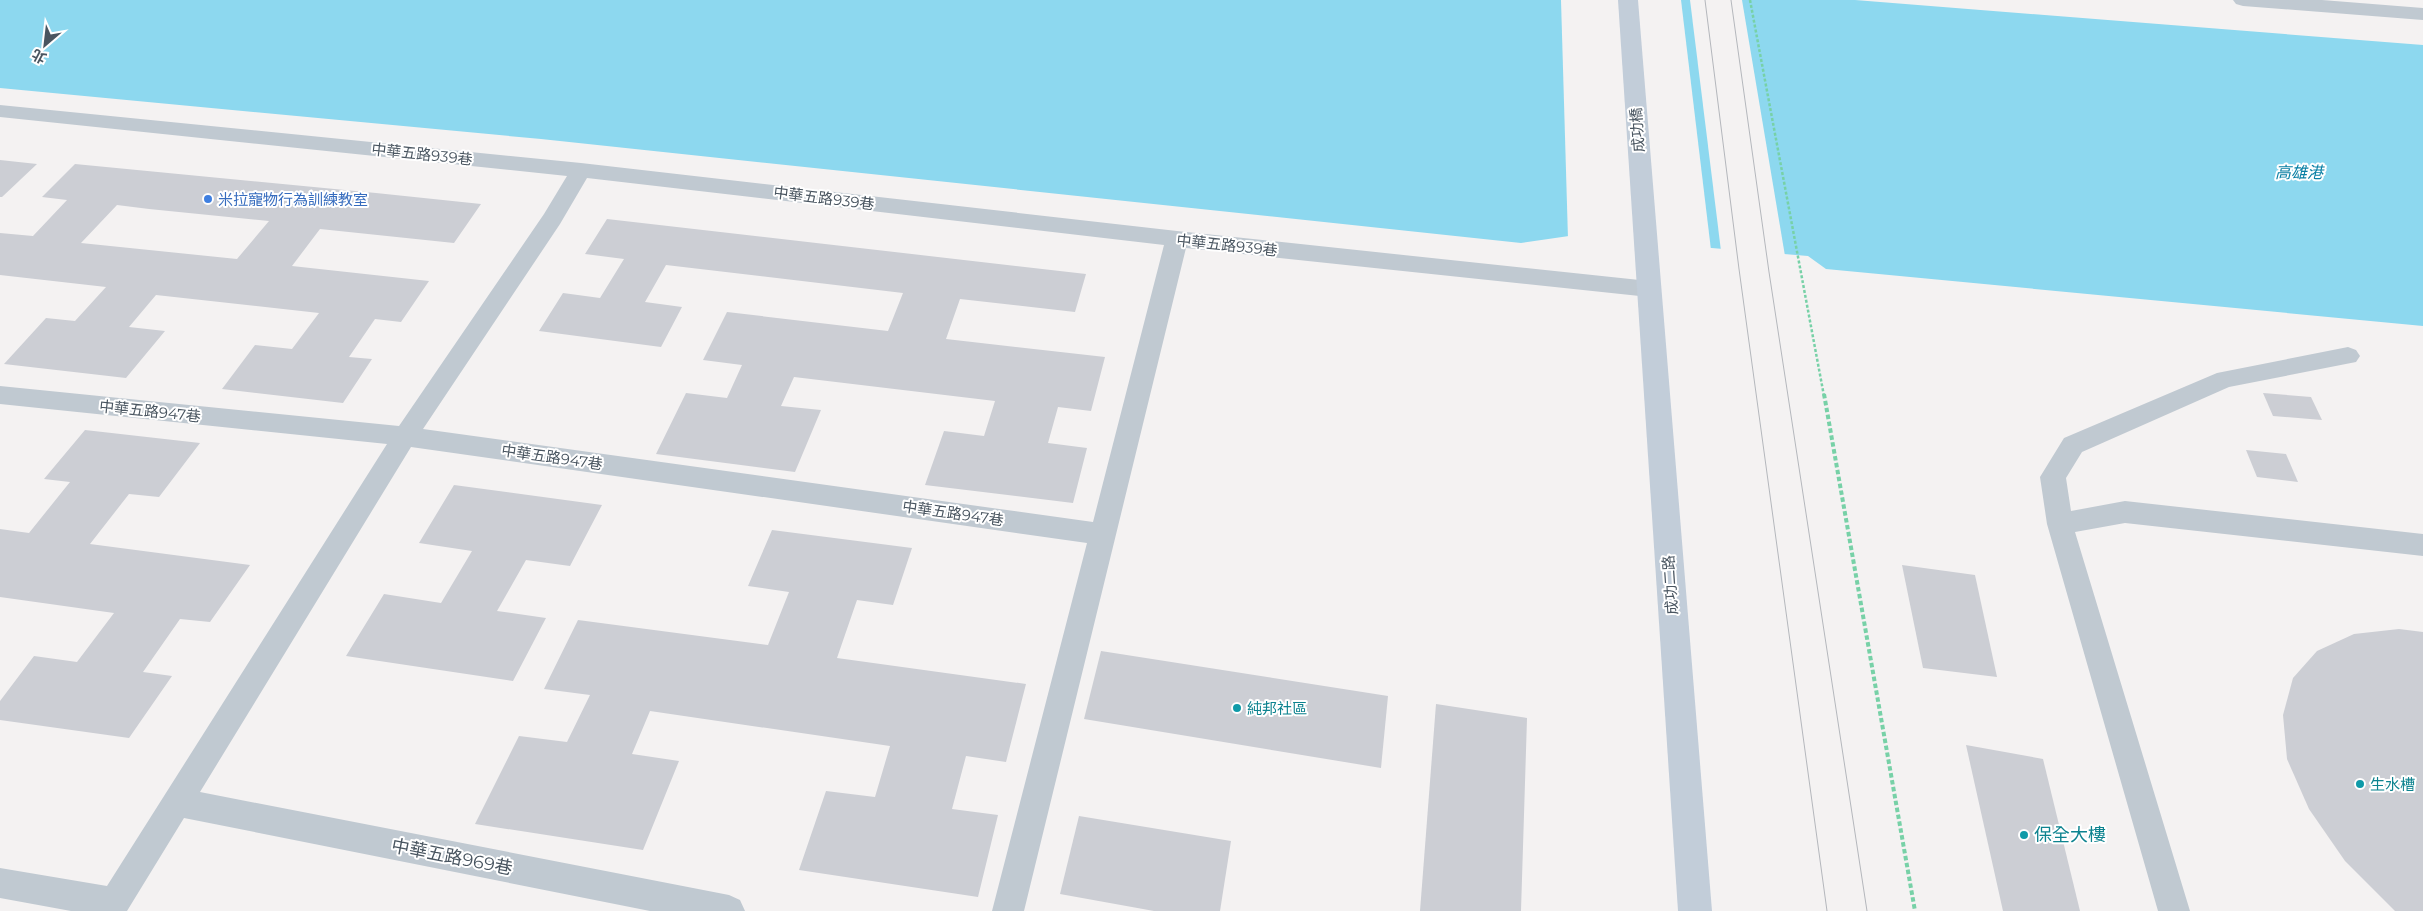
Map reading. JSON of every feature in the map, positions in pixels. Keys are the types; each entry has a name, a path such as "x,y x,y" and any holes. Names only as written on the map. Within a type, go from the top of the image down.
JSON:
{"street":[{"name":"成功橋","path":"1628,0 1647,260"},
{"path":"2243,0 2423,14"},
{"name":"成功二路","path":"1647,260 1695,911"}],"lane":[{"name":"中華五路939巷","path":"0,111 581,170 1177,239 1649,289"},
{"path":"0,883 111,907 405,436 552,219 581,170"},
{"path":"1008,911 1177,239"},
{"path":"2174,911 2060,524 2053,477 2073,445 2225,379 2348,356"},
{"name":"中華五路947巷","path":"0,396 405,436 1103,534"},
{"path":"2060,524 2125,512 2423,545"},
{"name":"中華五路969巷","path":"175,802 729,911"}],"path":[{"path":"1750,0 1806,295 1915,911"}],"water":[{"name":"高雄港","path":"0,0 1855,0 2423,45 2423,326 1826,269 1808,256 1569,236 1521,243 541,139 0,88"}],"pier":[{"path":"1561,0 1681,0 1711,250 1568,239"},
{"path":"1690,0 1742,0 1785,256 1721,251"}],"building":[{"path":"0,160 37,164 0,197"},
{"path":"75,164 481,204 454,243 320,229 292,266 429,281 401,322 375,319 349,357 372,359 343,403 222,389 255,345 292,349 319,313 156,295 129,327 165,331 126,378 4,364 46,318 75,321 106,287 0,275 0,233 33,236 67,200 42,197","holes":["117,205 269,221 237,259 81,243"]},
{"path":"607,219 1086,274 1075,312 960,299 946,339 1105,357 1091,411 1058,407 1048,443 1087,448 1073,503 925,485 944,431 984,436 995,401 794,377 781,406 821,410 795,472 656,454 686,393 727,398 742,365 703,360 727,312 888,331 903,293 666,265 645,302 682,307 661,347 539,331 563,293 600,298 624,259 585,254"},
{"path":"2263,393 2311,397 2322,420 2273,416"},
{"path":"85,430 200,443 159,497 129,494 90,544 250,565 210,622 180,619 143,672 172,676 129,738 0,720 0,701 34,656 77,662 114,613 0,597 0,529 29,533 70,482 44,479"},
{"path":"2246,450 2286,454 2298,482 2257,477"},
{"path":"454,485 602,505 570,566 526,560 497,611 546,618 513,681 346,656 384,594 441,603 472,551 419,543"},
{"path":"772,530 912,548 893,605 857,600 837,658 1026,684 1006,762 966,756 952,809 998,815 978,897 799,870 826,791 875,797 890,746 650,711 632,754 679,761 643,850 475,824 519,736 567,742 590,695 544,689 578,620 768,645 789,592 748,586"},
{"path":"1902,565 1975,575 1997,677 1923,668"},
{"name":"生水槽","path":"2399,629 2423,632 2423,911 2395,911 2345,861 2309,809 2287,759 2283,715 2293,678 2317,651 2354,634"},
{"name":"純邦社區","path":"1101,651 1388,696 1381,768 1084,719"},
{"path":"1436,704 1527,718 1521,911 1420,911"},
{"name":"保全大樓","path":"1966,745 2043,759 2080,911 2003,911"},
{"path":"1079,816 1231,841 1220,911 1154,911 1060,894"}],"tram line":[{"path":"1705,0 1739,269 1827,911"},
{"path":"1731,0 1769,272 1867,911"}],"place":[{"name":"米拉寵物行為訓練教室","path":"208,199"},
{"name":"純邦社區","path":"1237,708"},
{"name":"生水槽","path":"2360,784"},
{"name":"保全大樓","path":"2024,835"}]}
